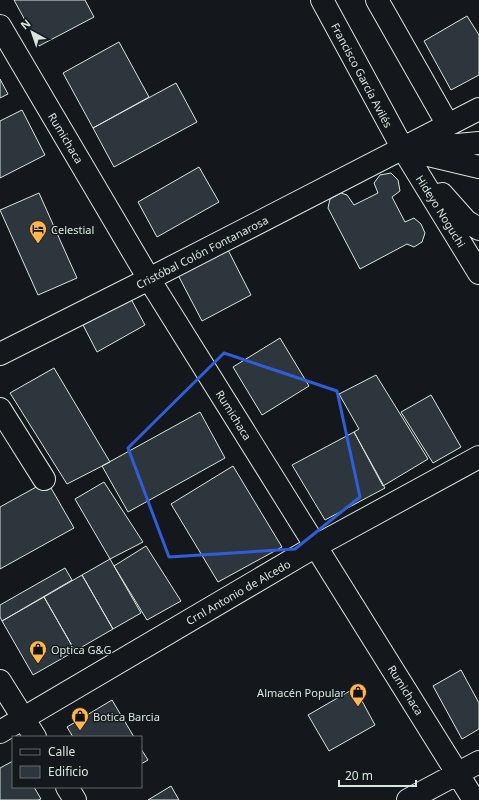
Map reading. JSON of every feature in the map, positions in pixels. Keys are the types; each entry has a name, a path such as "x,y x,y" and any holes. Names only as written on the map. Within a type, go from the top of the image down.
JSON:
{"street":[{"name":"Francisco García Avilés","path":"322,0 403,149"},
{"path":"377,0 448,125"},
{"name":"Rumichaca","path":"0,26 149,279 474,800"},
{"name":"Cristóbal Colón Fontanarosa","path":"0,354 479,109"},
{"name":"Cristóbal Colón Fontanarosa","path":"403,149 479,143"},
{"path":"403,149 479,167"},
{"path":"403,149 466,221 479,230"},
{"name":"Hideyo Noguchi","path":"403,149 479,274"},
{"path":"0,409 44,479"},
{"name":"Crnl Antonio de Alcedo","path":"0,732 316,546 479,457"},
{"path":"0,681 34,736"},
{"path":"408,800 479,762"},
{"path":"68,788 75,800"}],"highlighted area":[{"path":"224,353 337,391 360,497 295,549 169,557 128,448"}],"building":[{"path":"14,0 85,0 94,17 39,46"},
{"path":"467,16 479,35 479,75 451,90 424,41"},
{"path":"119,42 149,97 93,128 63,73"},
{"path":"0,79 8,94 0,98"},
{"path":"176,83 197,122 114,167 93,128"},
{"path":"22,110 45,155 0,178 0,121"},
{"path":"199,167 219,202 157,237 138,202"},
{"path":"391,173 398,180 400,191 392,197 405,222 414,218 421,224 425,233 422,242 414,247 407,244 360,269 328,208 330,199 341,193 347,195 354,205 378,193 374,183 380,175"},
{"name":"Celestial","path":"39,193 77,278 38,295 0,210"},
{"path":"227,248 251,295 202,321 178,275"},
{"path":"131,299 145,325 97,352 83,325"},
{"path":"280,338 309,386 262,415 233,367"},
{"path":"54,368 110,462 67,484 10,393"},
{"path":"376,375 428,459 383,486 354,432 359,429 339,394"},
{"path":"431,395 461,447 433,463 401,412"},
{"path":"200,412 225,458 128,512 102,466"},
{"path":"354,432 385,488 325,520 292,465"},
{"path":"233,466 282,547 218,582 171,504"},
{"path":"47,481 74,528 0,569 0,507"},
{"path":"104,482 143,542 110,559 75,499"},
{"path":"146,546 181,601 147,620 114,566"},
{"path":"110,559 141,613 113,629 82,575"},
{"path":"65,568 72,580 2,621 0,617 0,605"},
{"path":"82,575 113,629 75,651 44,597"},
{"path":"44,597 75,651 33,675 2,621"},
{"path":"461,670 479,703 479,729 462,739 433,686"},
{"path":"355,688 375,725 329,751 308,715"},
{"path":"112,700 133,736 72,736 67,727"},
{"path":"142,751 148,760 142,763"},
{"path":"12,762 12,788 35,788 41,799 0,800 0,768"},
{"path":"171,786 179,800 148,800"}],"place":[{"name":"Celestial","path":"38,244"},
{"name":"Optica G&G","path":"38,664"},
{"name":"Almacén Popular","path":"358,707"},
{"name":"Botica Barcia","path":"80,731"}]}
